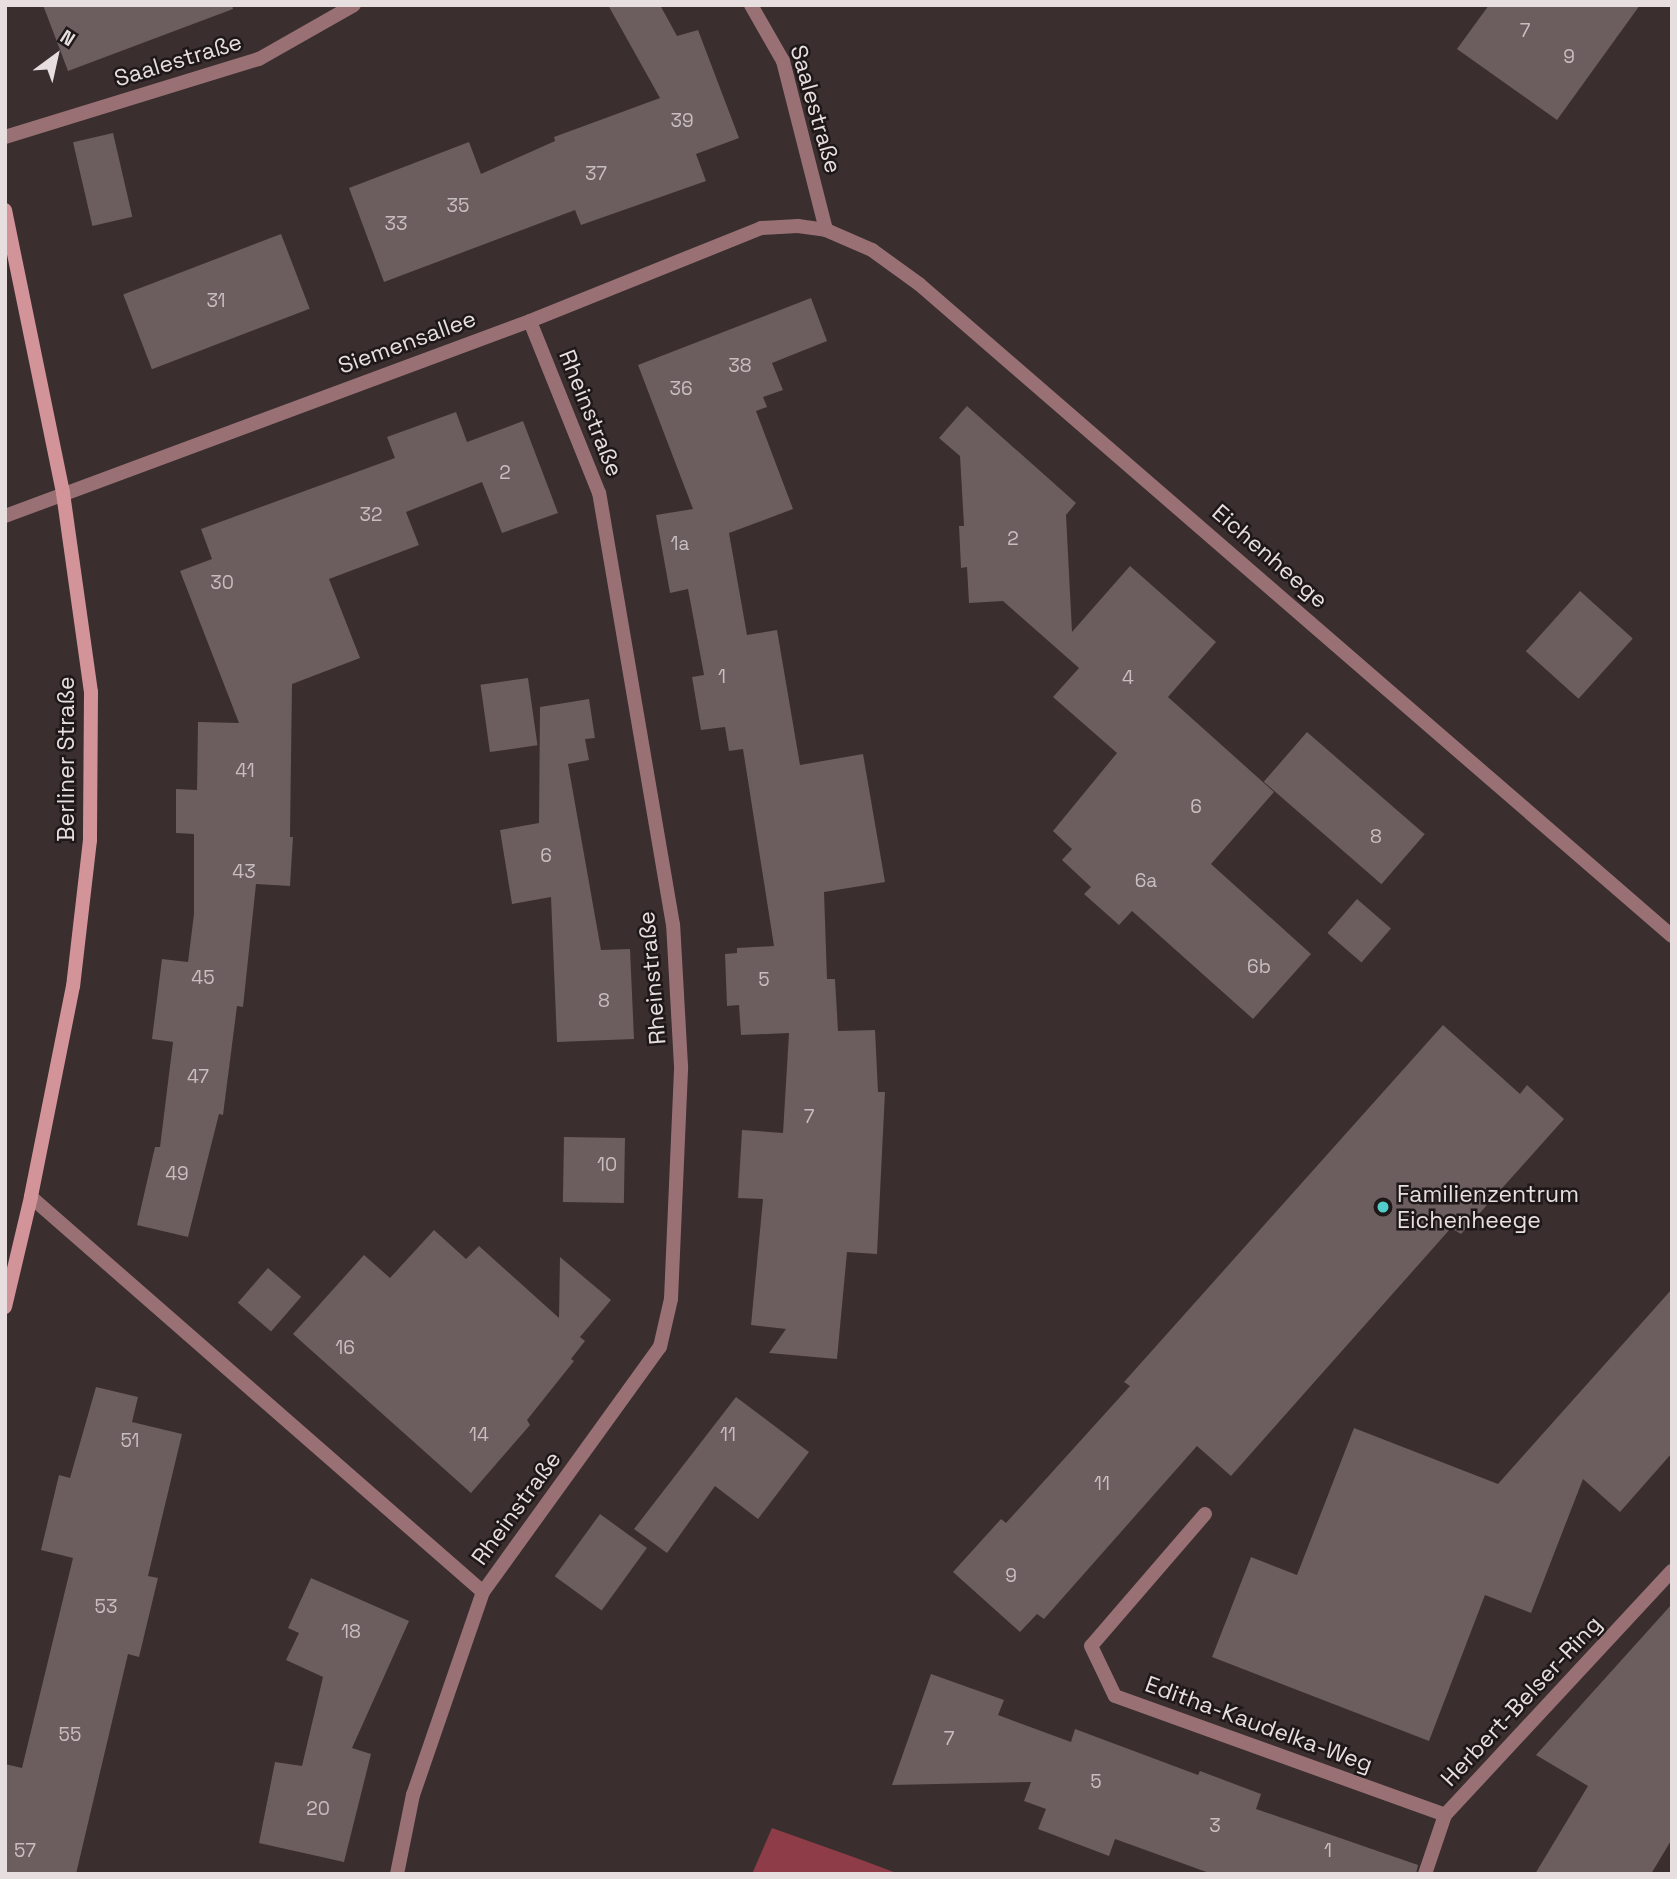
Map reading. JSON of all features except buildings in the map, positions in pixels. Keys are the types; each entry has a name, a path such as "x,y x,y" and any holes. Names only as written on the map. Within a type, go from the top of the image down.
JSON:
{"street":[{"name":"Saalestraße","path":"5,137 259,59 354,5"},
{"name":"Saalestraße","path":"751,5 783,61 826,230"},
{"name":"Berliner Straße","path":"5,210 63,493 91,692 90,840 73,986 31,1197 5,1307"},
{"name":"Siemensallee","path":"5,516 530,321 761,228 798,226 826,230"},
{"name":"Eichenheege","path":"826,230 872,250 919,284 1672,936"},
{"name":"Rheinstraße","path":"397,1874 413,1795 483,1592 660,1347 671,1299 681,1066 673,925 639,739 599,493 530,321"},
{"name":"Rheinstraße","path":"31,1197 483,1592"},
{"name":"Editha-Kaudelka-Weg","path":"1205,1514 1091,1646 1115,1696 1445,1815"},
{"name":"Herbert-Belser-Ring","path":"1425,1874 1445,1815 1672,1571"}],"shaded area":[{"path":"772,1828 859,1859 899,1874 752,1874"}],"place":[{"name":"Familienzentrum Eichenheege","path":"1383,1207"}]}
